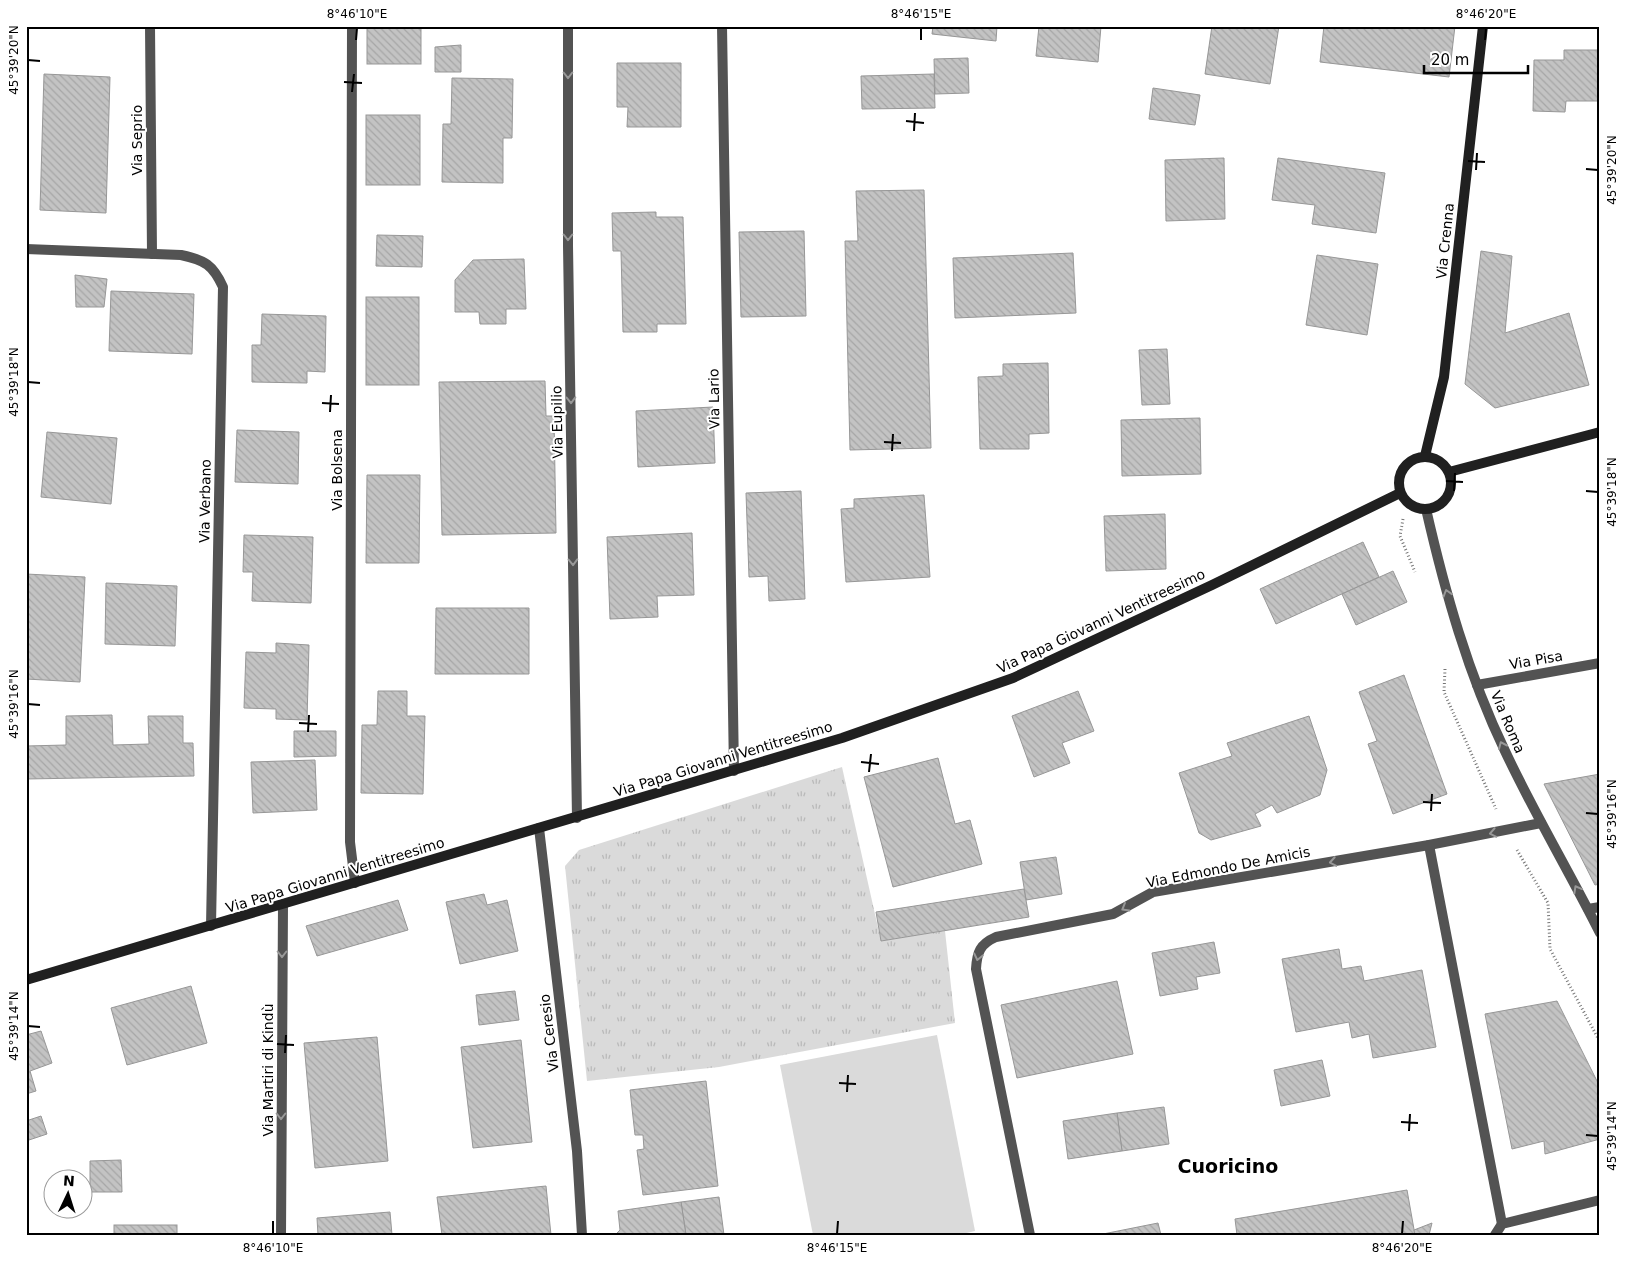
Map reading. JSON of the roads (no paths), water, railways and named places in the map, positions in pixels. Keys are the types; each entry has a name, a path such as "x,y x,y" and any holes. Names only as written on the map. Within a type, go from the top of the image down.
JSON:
{"street":[{"name":"Via Seprio","path":"150,26 152,254"},
{"name":"Via Bolsena","path":"352,26 350,842 355,883"},
{"name":"Via Eupilio","path":"568,26 568,246 577,818"},
{"name":"Via Lario","path":"722,26 734,770"},
{"name":"Via Crenna","path":"1425,456 1444,377 1482,26"},
{"name":"Via Verbano","path":"26,249 181,255 206,262 216,272 223,287 211,926"},
{"path":"1449,472 1600,432"},
{"path":"1425,456 1435,458 1449,472 1452,480 1448,496 1442,503 1426,509 1411,505 1400,492 1398,483 1400,472 1406,463 1425,456"},
{"name":"Via Papa Giovanni Ventitreesimo","path":"26,980 842,738 1013,678 1212,585 1400,492"},
{"name":"Via Roma","path":"1426,509 1441,574 1477,685 1504,750 1600,932"},
{"name":"Via Pisa","path":"1477,685 1600,663"},
{"name":"Via Edmondo De Amicis","path":"1030,1235 976,969 977,955 982,943 996,937 1113,914 1153,892 1429,845 1541,823"},
{"name":"Via Ceresio","path":"539,828 577,1151 582,1235"},
{"path":"1429,845 1502,1224"},
{"name":"Via Martiri di Kindù","path":"281,1235 283,905"},
{"path":"1588,909 1600,907"},
{"path":"1494,1235 1502,1224 1600,1200"}],"district":[{"name":"Cuoricino","path":"1228,1166"}]}
